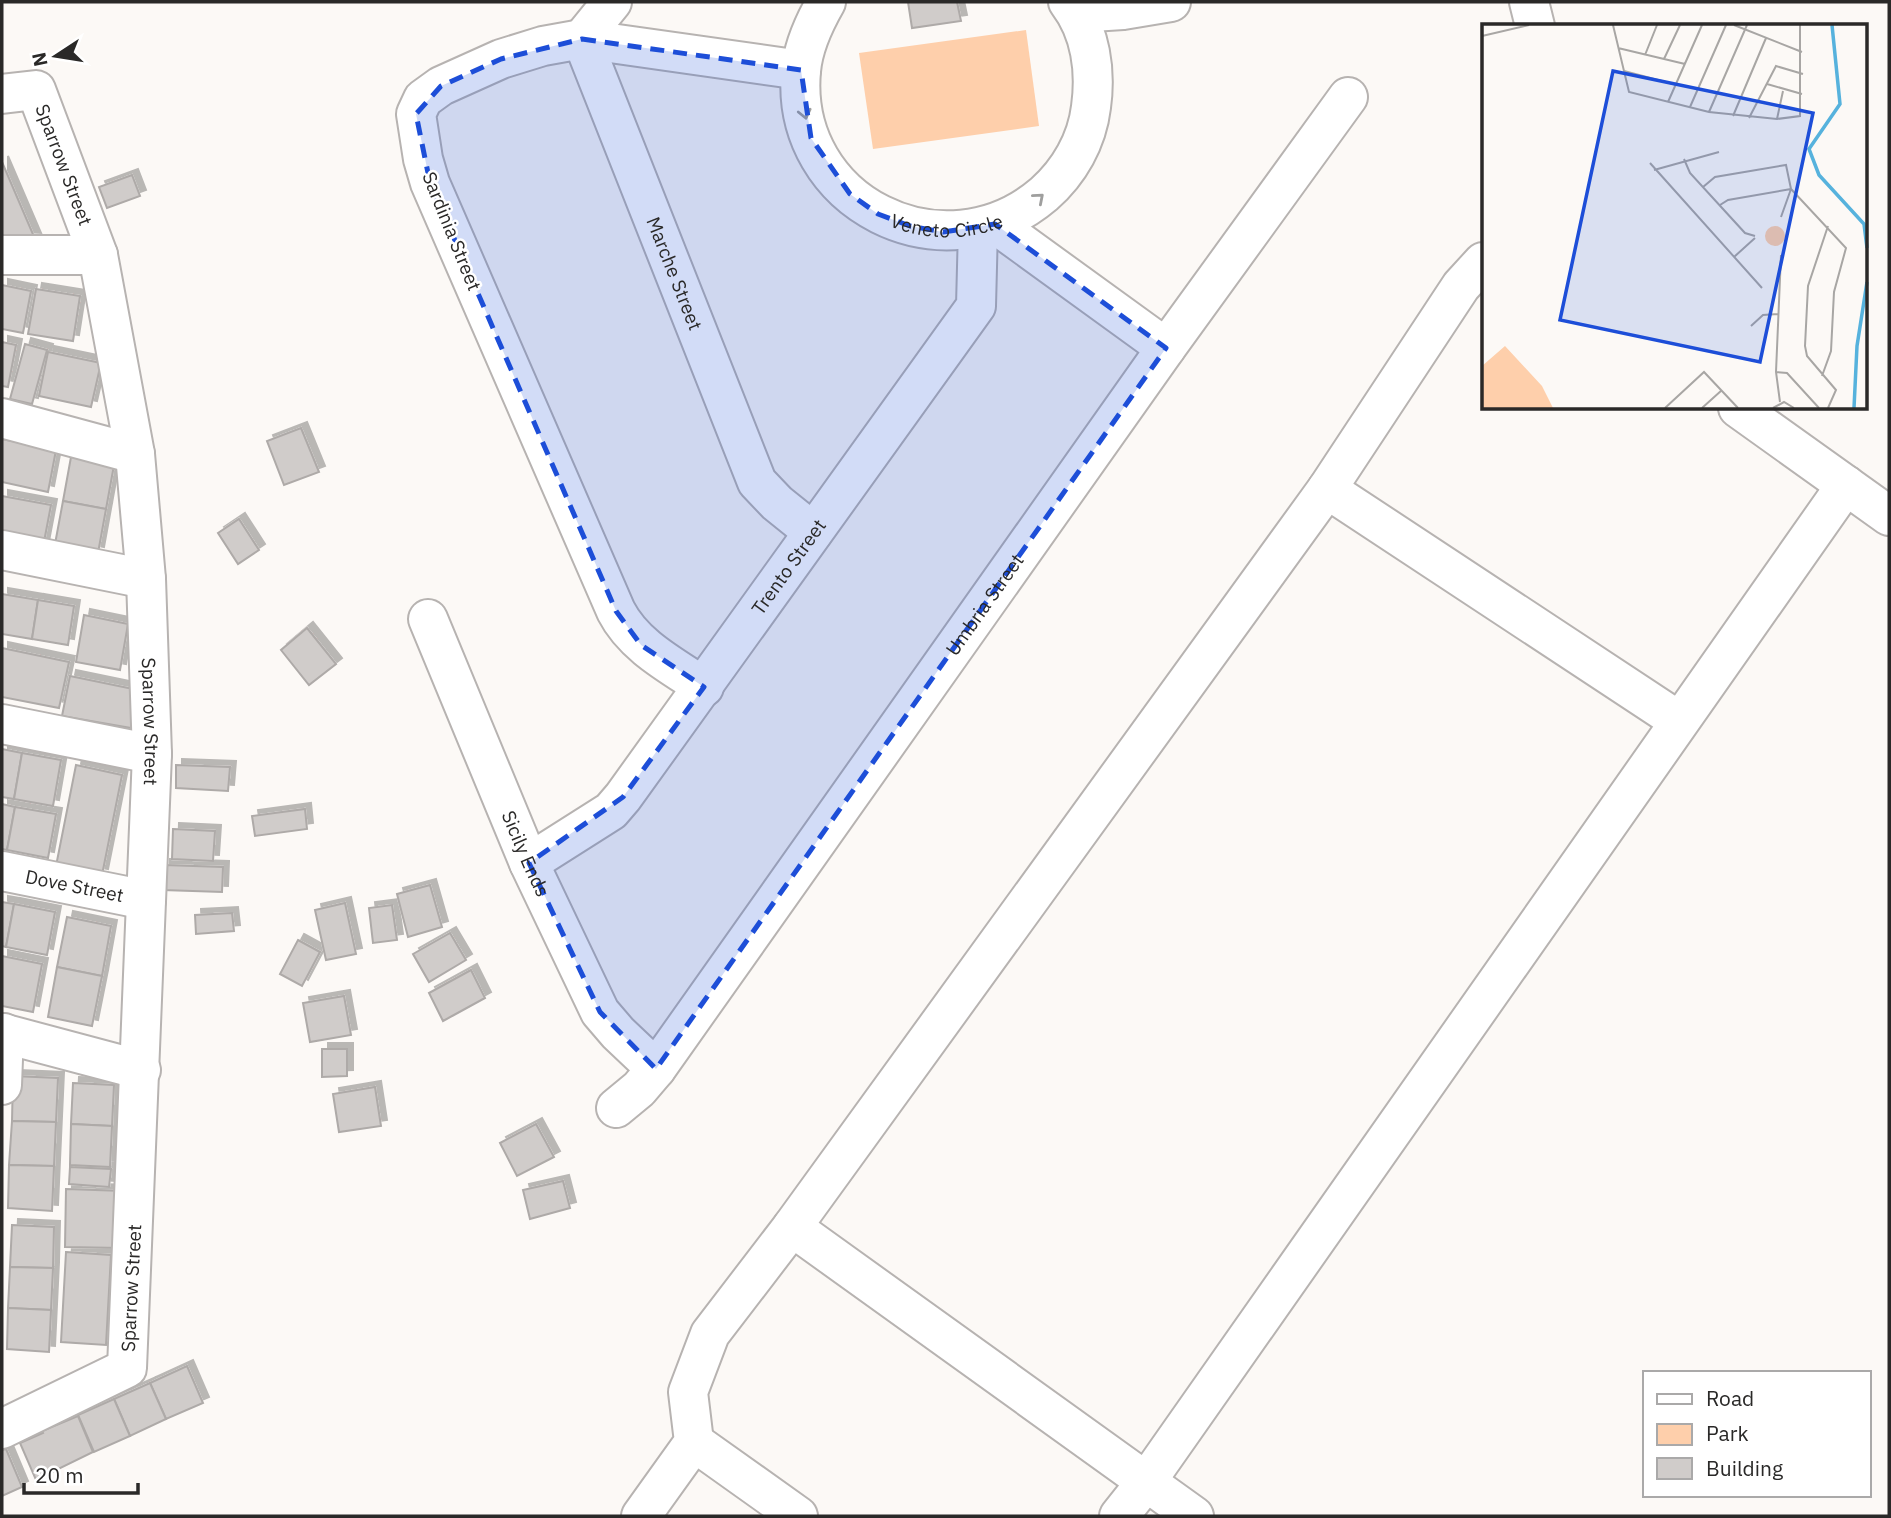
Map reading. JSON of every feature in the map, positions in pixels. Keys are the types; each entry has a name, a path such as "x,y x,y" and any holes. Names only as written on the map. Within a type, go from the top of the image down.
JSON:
{"street":[{"path":"582,39 612,2"},
{"name":"Veneto Circle","path":"826,2 810,30 801,70 802,105 811,138 827,168 850,194 878,214 910,226 943,232 986,226 1028,208 1055,184 1076,154 1089,120 1094,84 1089,48 1072,7"},
{"path":"1072,7 1124,10 1171,2"},
{"path":"1529,2 1534,24"},
{"name":"Sardinia Street","path":"704,687 641,645 624,628 430,183 416,114 423,99 441,86 501,59 543,46 582,39 801,70"},
{"name":"Marche Street","path":"582,39 757,482 776,503 813,532"},
{"name":"Sparrow Street","path":"2,1429 127,1368 152,754 146,579 135,454 98,255 19,92"},
{"name":"Umbria Street","path":"616,1108 639,1090 656,1069 1166,348 1348,97"},
{"path":"986,226 1166,348"},
{"name":"Trento Street","path":"529,863 611,811 704,687 976,306 986,226"},
{"path":"2,255 98,255"},
{"path":"641,1516 694,1442 688,1392 710,1335 792,1227 1327,489 1461,286 1482,263"},
{"path":"1741,410 1889,516"},
{"path":"2,418 135,454"},
{"path":"1119,1516 1146,1482 1846,485"},
{"path":"1327,489 1679,721"},
{"path":"2,550 146,579"},
{"name":"Sicily Ends","path":"428,619 529,863 600,1012 656,1069"},
{"path":"2,724 152,754"},
{"name":"Dove Street","path":"2,871 146,900"},
{"path":"2,1085 3,1033 141,1070"},
{"path":"792,1227 1194,1516"},
{"path":"694,1442 799,1516"}],"highlighted area":[{"path":"582,39 801,70 811,138 850,194 878,214 910,226 943,232 995,224 1166,348 656,1069 600,1012 529,863 623,797 704,687 641,645 616,611 430,183 416,114 441,86 501,59"}],"green space":[{"path":"1026,30 1039,126 873,149 859,53"}],"building":[{"path":"908,2 957,2 961,21 912,28"},
{"path":"2,162 35,239 2,237"},
{"path":"132,175 140,196 107,208 99,187"},
{"path":"2,285 31,291 23,333 2,329"},
{"path":"36,289 80,296 73,341 28,334"},
{"path":"2,342 16,345 8,387 2,386"},
{"path":"25,344 47,350 32,404 10,399"},
{"path":"48,352 101,363 91,407 39,396"},
{"path":"301,428 319,472 284,485 267,441"},
{"path":"2,439 56,450 48,492 2,482"},
{"path":"71,457 114,465 106,509 63,501"},
{"path":"2,496 51,505 43,547 2,539"},
{"path":"63,501 106,509 98,553 55,544"},
{"path":"239,519 259,550 238,564 218,533"},
{"path":"2,594 38,600 32,639 2,634"},
{"path":"38,600 74,606 68,645 32,639"},
{"path":"84,615 128,624 120,670 76,662"},
{"path":"307,628 336,664 309,685 281,650"},
{"path":"2,648 69,662 59,708 2,697"},
{"path":"70,676 138,690 131,728 62,716"},
{"path":"2,749 22,753 14,799 2,797"},
{"path":"22,753 61,760 53,806 14,799"},
{"path":"76,765 122,775 102,875 56,866"},
{"path":"176,765 230,767 228,791 176,788"},
{"path":"2,804 15,807 7,850 2,849"},
{"path":"15,807 56,814 48,858 7,850"},
{"path":"305,809 307,829 255,836 252,816"},
{"path":"173,829 215,831 213,861 172,859"},
{"path":"164,865 223,867 222,892 163,890"},
{"path":"430,885 442,927 408,937 397,894"},
{"path":"2,902 14,904 6,947 2,946"},
{"path":"345,903 356,954 326,960 315,910"},
{"path":"14,904 55,912 47,955 6,947"},
{"path":"392,905 397,940 373,943 369,908"},
{"path":"232,913 234,931 196,934 195,915"},
{"path":"67,917 111,926 102,976 57,967"},
{"path":"450,933 466,960 429,982 413,954"},
{"path":"298,940 320,952 302,986 280,974"},
{"path":"2,956 42,964 33,1012 2,1006"},
{"path":"57,967 102,976 92,1026 48,1017"},
{"path":"471,970 485,998 443,1021 429,993"},
{"path":"344,996 351,1035 310,1042 303,1003"},
{"path":"322,1049 347,1049 347,1076 322,1077"},
{"path":"13,1076 58,1078 56,1122 12,1121"},
{"path":"73,1083 114,1085 112,1126 71,1124"},
{"path":"375,1087 381,1126 339,1132 333,1094"},
{"path":"12,1121 56,1122 54,1166 9,1165"},
{"path":"71,1124 112,1126 110,1167 70,1165"},
{"path":"536,1124 554,1157 517,1176 500,1143"},
{"path":"9,1165 54,1166 52,1211 8,1208"},
{"path":"70,1167 111,1169 109,1187 69,1184"},
{"path":"563,1181 570,1208 530,1219 523,1190"},
{"path":"66,1189 124,1191 122,1248 65,1247"},
{"path":"12,1225 54,1227 53,1268 10,1267"},
{"path":"66,1252 111,1255 106,1345 61,1342"},
{"path":"10,1267 53,1268 51,1310 8,1308"},
{"path":"8,1308 51,1310 49,1352 7,1349"},
{"path":"187,1366 203,1403 166,1419 150,1383"},
{"path":"150,1383 166,1419 130,1436 114,1399"},
{"path":"114,1399 130,1436 94,1452 78,1415"},
{"path":"78,1416 93,1452 36,1480 20,1443"},
{"path":"6,1449 22,1487 2,1496 2,1450"}]}
